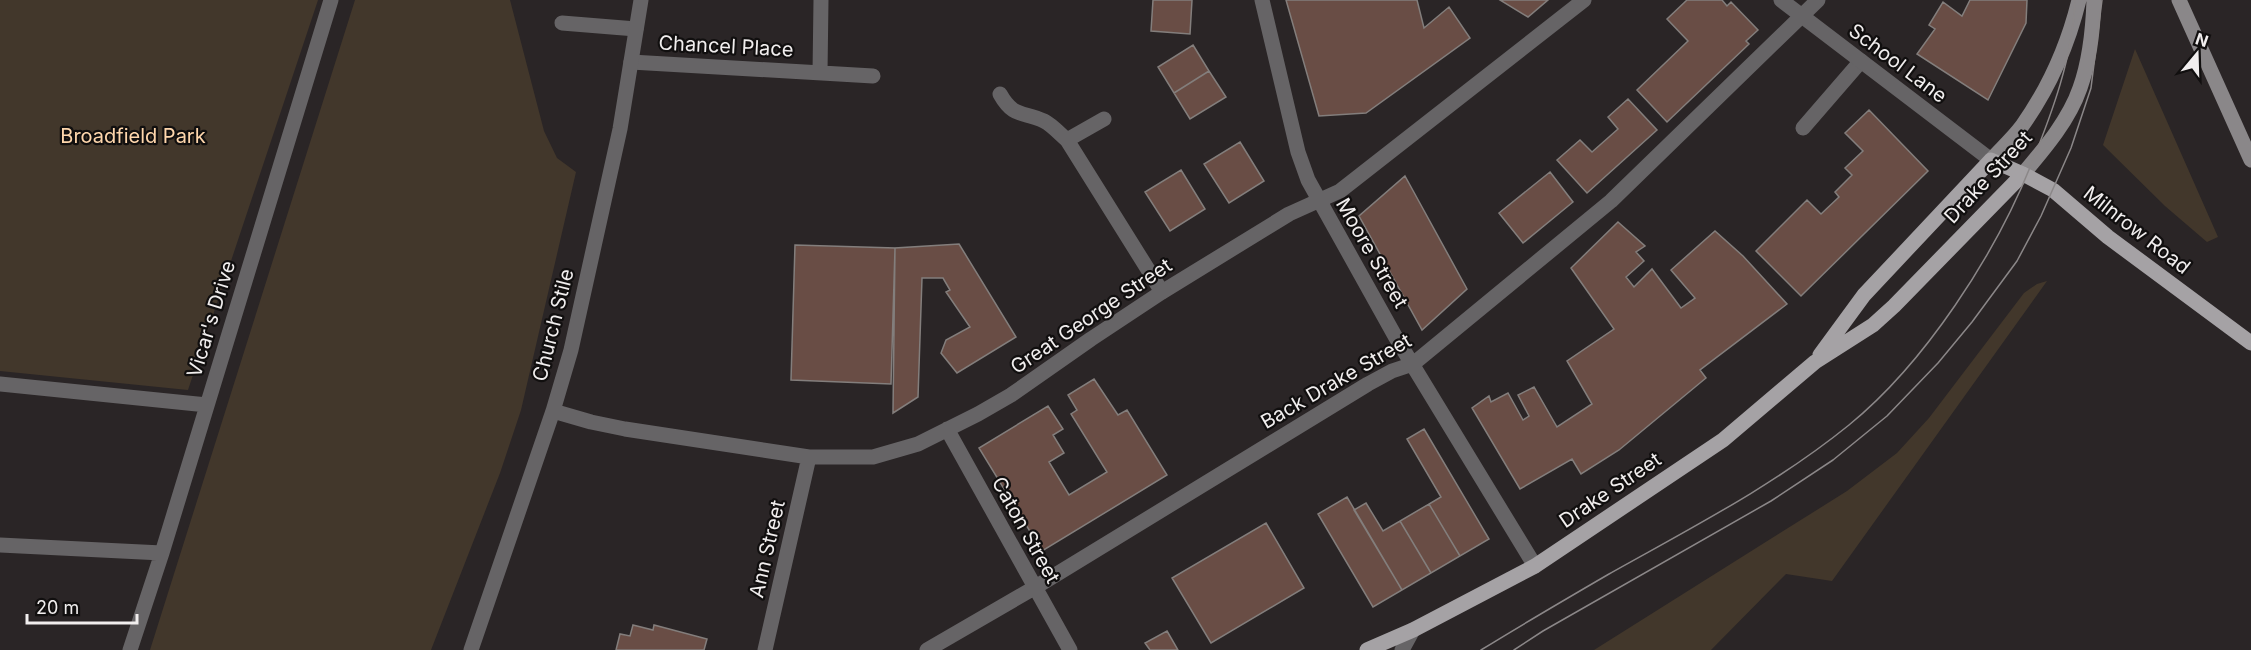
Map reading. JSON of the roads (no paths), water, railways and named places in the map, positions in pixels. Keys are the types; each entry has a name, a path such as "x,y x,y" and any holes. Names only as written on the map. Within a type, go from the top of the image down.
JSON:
{"main road":[{"path":"1991,160 2021,127 2047,86 2062,56 2079,0"},
{"name":"Drake Street","path":"1367,650 1413,630 1535,566 1723,440 1815,362 1872,325 1894,306 2023,174 2063,123 2080,89 2090,50 2094,0"},
{"path":"2179,0 2251,160"},
{"name":"Milnrow Road","path":"1991,160 2053,190 2108,237 2251,342"},
{"name":"Drake Street","path":"1815,362 1864,296 1991,160"},
{"name":"Drake Street","path":"1385,650 1413,630"}],"street":[{"name":"Vicar's Drive","path":"130,650 162,554 331,0"},
{"name":"Church Stile","path":"471,650 553,411 571,350 620,129 641,0"},
{"name":"Chancel Place","path":"820,73 821,0"},
{"name":"Moore Street","path":"1262,0 1298,152 1318,200 1413,364 1535,566"},
{"name":"Great George Street","path":"553,411 626,429 809,457 873,457 918,444 1011,396 1162,292 1289,214 1340,191 1584,0"},
{"name":"School Lane","path":"1781,0 1991,160"},
{"name":"Back Drake Street","path":"927,650 1034,588 1368,384 1392,371 1413,364 1611,201 1818,0"},
{"path":"562,23 636,29"},
{"path":"1803,128 1862,61"},
{"name":"Chancel Place","path":"631,62 873,76"},
{"path":"1000,94 1007,107 1022,115 1045,121 1067,140 1162,292"},
{"path":"1067,140 1104,119"},
{"path":"0,384 207,405"},
{"name":"Caton Street","path":"947,429 1070,650"},
{"name":"Ann Street","path":"769,649 809,457"},
{"path":"0,545 162,554"},
{"path":"1402,650 1413,630"}],"tram line":[{"path":"1481,650 1732,505 1792,467 1849,425 1904,371 1955,306 1998,235 2016,199 2054,105 2066,64 2075,0"},
{"path":"1514,650 1543,631 1771,501 1833,460 1887,416 1938,363 2017,261 2041,216 2071,148 2091,88 2102,0"}],"park label":[{"name":"Broadfield Park","path":"133,136"}]}
